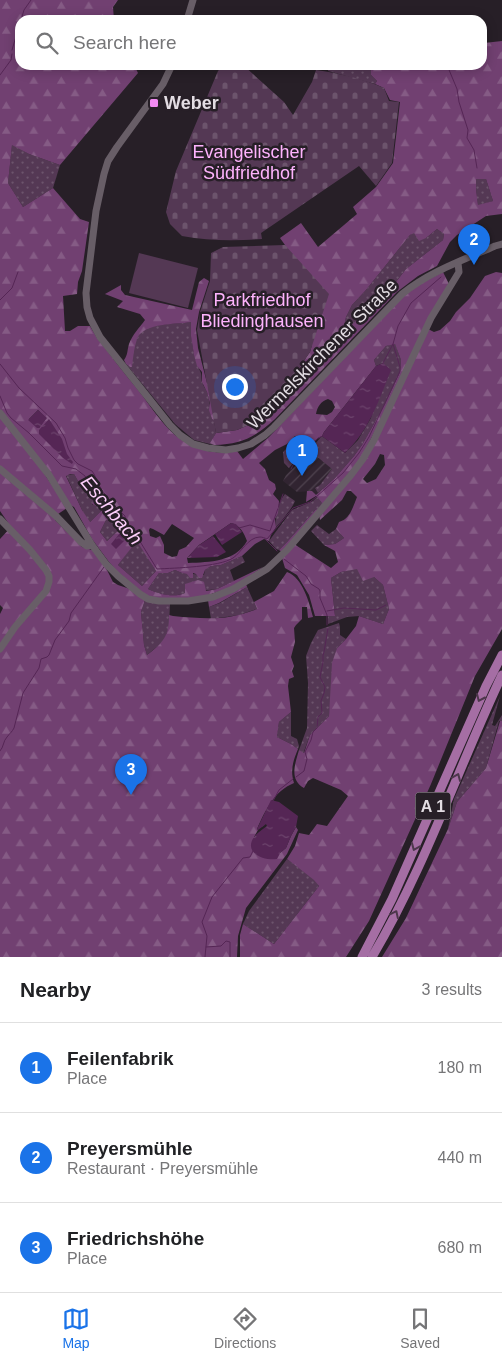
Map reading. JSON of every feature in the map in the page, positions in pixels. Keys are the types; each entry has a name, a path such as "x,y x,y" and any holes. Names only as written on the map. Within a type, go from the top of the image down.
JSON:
{"highway":[{"name":"A 1","path":"362,957 392,899 486,686 502,655"},
{"name":"A 1","path":"372,957 389,928 417,870 502,675"}],"main road":[{"path":"188,15 193,0"},
{"name":"Wermelskirchener Straße","path":"170,70 159,91 108,161 96,211 86,293 90,318 100,337 164,418 185,439 204,447 226,450 247,446 259,439 281,420 399,296 424,278 502,244"},
{"path":"0,413 49,475 92,545 118,576 143,596 155,601 188,601 213,597 267,569 300,534 366,456 434,312 459,272 458,263"},
{"path":"0,469 56,516 81,542 87,546 92,545"},
{"path":"0,519 30,550 46,570 49,582 46,591 15,627 0,649"}],"shaded area":[{"path":"315,455 333,469 320,485 315,488 318,493 316,496 312,491 297,492 283,481 286,475 300,461 304,463"}],"green space":[{"path":"0,0 118,0 113,7 114,15 15,15 15,70 136,70 138,73 60,165 29,154 12,145 8,183 23,207 53,188 80,219 89,222 77,294 63,296 65,331 70,331 78,326 90,326 97,338 160,419 182,440 197,448 213,452 237,451 243,459 269,437 398,301 418,285 443,272 449,284 363,456 323,504 316,496 306,502 307,491 312,491 316,495 335,478 362,445 400,372 401,360 395,344 386,346 374,360 376,366 322,436 309,445 295,436 287,444 275,450 259,463 265,469 269,480 275,484 276,489 273,494 279,501 278,513 275,519 276,527 269,541 264,539 255,544 242,556 221,565 211,566 205,570 202,578 193,573 193,578 190,578 187,574 175,570 168,573 159,573 148,589 166,595 176,595 185,593 185,584 198,580 204,582 206,591 217,589 263,567 235,586 202,597 163,600 147,596 109,562 92,539 74,507 70,505 0,410","holes":["328,399 332,401 335,407 332,412 327,415 316,414 323,401","38,410 46,418 39,428 29,419","74,474 82,488 95,497 92,504 98,507 102,502 106,506 90,522 82,510 66,476","106,520 114,521 121,528 107,541 100,532","231,523 239,527 247,541 236,553 221,560 188,563 187,558 199,545","172,524 194,538 186,547 179,550 177,556 172,557 164,553 164,545 160,536 156,538 150,536 149,530 150,528 164,535","138,543 156,571 142,586 118,565 132,547"]},
{"path":"502,41 502,214 486,216 457,235 450,242 437,266 418,276 397,292 267,426 247,439 214,445 210,443 216,433 237,430 251,424 281,394 310,352 312,345 285,245 280,238 301,223 318,247 357,214 353,207 376,187 393,163 400,102 390,100 384,88 375,84 377,81 371,75 371,70 487,70 487,43","holes":["476,179 486,179 493,201 478,205","437,229 444,234 443,240 406,269 392,287 368,311 345,330 346,317 352,305 410,235 414,233 419,241"]},
{"name":"Evangelischer Südfriedhof","path":"249,70 284,102 293,115 312,82 316,70 351,77 384,88 389,101 399,102 392,163 376,186 359,166 261,233 262,239 222,240 182,236 170,224 166,212 176,171 218,71"},
{"path":"371,70 371,75 377,81 375,84 328,71"},
{"path":"12,144 29,154 60,165 53,188 23,207 8,183"},
{"path":"476,179 486,179 493,201 478,206"},
{"path":"437,229 444,234 443,240 406,269 392,287 345,331 346,317 352,305 410,235 414,232 426,238"},
{"name":"Parkfriedhof Bliedinghausen","path":"285,245 329,294 310,352 281,394 251,424 237,430 216,433 197,330 200,312 210,281 211,253 223,247"},
{"path":"139,253 198,268 188,308 129,293"},
{"path":"496,272 502,273 502,629 475,676 431,784 369,921 346,957 240,957 240,935 243,924 274,944 319,886 287,859 295,846 299,833 309,835 317,824 327,826 348,796 341,790 313,778 308,781 304,788 299,785 294,771 296,761 299,750 304,753 310,735 329,716 332,663 337,648 356,626 359,616 383,624 389,609 383,585 374,577 363,581 357,569 341,572 331,578 335,616 315,616 309,595 297,575 285,568 282,558 294,544 331,568 338,562 335,551 324,545 335,544 344,538 336,529 339,522 346,518 352,509 357,497 351,491 347,491 342,500 320,520 319,515 351,477 428,329 434,332 440,330 450,321 470,298 485,276","holes":["380,454 384,455 385,465 376,479 367,483 363,479"]},
{"path":"204,278 209,281 199,312 196,329 198,348 217,422 212,419 209,410 210,403 202,382 202,372 197,366 194,355 191,322 161,325 146,330 137,339 132,367 130,367 124,360 129,344 145,320 140,314 117,307 123,301 105,294 121,285 121,290 125,295 192,310 199,282"},
{"path":"191,322 194,353 201,373 202,383 207,391 210,402 212,419 214,420 216,433 211,442 214,445 194,440 175,424 126,364 130,367 136,339 145,329 157,325"},
{"path":"395,343 401,360 400,372 385,404 354,456 335,478 318,493 315,488 320,485 332,469 315,455 304,463 300,461 321,437 345,453 358,440 371,418 383,363 376,366 374,360 386,346"},
{"path":"0,417 39,466 67,508 58,514 55,520 82,547 92,550 106,568 113,582 130,589 145,600 141,612 144,645 147,655 158,646 167,633 169,615 215,618 235,616 257,609 254,602 274,591 287,572 297,579 304,591 313,617 308,618 307,607 302,607 302,619 294,628 295,642 291,657 294,666 292,671 294,677 289,679 288,686 291,712 279,722 277,737 298,749 292,774 294,783 281,791 271,802 263,815 254,837 280,853 286,848 296,827 298,830 287,854 246,908 238,936 237,957 0,957 0,614 3,608 0,605 0,539 11,527 0,511"},
{"path":"297,438 309,445 289,468 284,463 283,452"},
{"path":"74,474 82,488 95,497 92,505 102,502 106,506 89,523 66,475"},
{"path":"285,494 295,501 276,527 280,501"},
{"path":"317,497 323,504 318,510 316,509 279,550 276,549 269,541 292,510 313,501"},
{"path":"316,509 318,510 282,552 279,550 287,542"},
{"path":"106,520 114,521 121,528 107,541 100,532"},
{"path":"317,525 329,534 336,529 344,538 335,544 324,545 311,531"},
{"path":"138,542 156,571 142,586 118,565 132,546"},
{"path":"242,556 245,562 230,570 234,581 217,589 171,595 161,594 148,589 159,573 168,573 175,570 182,573 204,575 205,570 211,566 221,565"},
{"path":"358,568 374,577 383,585 389,609 383,624 359,616 347,617 328,624 328,616 335,615 331,578 341,572"},
{"path":"246,584 247,587 209,607 208,600"},
{"path":"247,587 257,609 239,615 211,619 209,607 220,603"},
{"path":"145,600 170,604 169,627 164,641 147,655 144,645 141,612"},
{"path":"339,623 340,635 346,639 337,648 329,716 310,735 303,754 299,750 307,728 308,683 306,656 318,630"},
{"path":"500,696 492,725 495,726 502,715 502,721 499,721 486,768 457,802 448,829 454,799"},
{"path":"291,712 291,736 297,739 298,749 277,737 279,722"},
{"path":"500,721 502,721 502,957 382,957 406,918 448,829 457,802 486,768"},
{"path":"287,859 315,880 319,886 274,944 243,924 249,911"}],"water":[{"path":"383,363 391,370 378,404 361,435 345,453 322,436 376,366"},
{"path":"38,410 47,418 37,428 28,420"},
{"path":"49,419 62,439 67,454 73,462 72,464 63,458 39,434 39,430"},
{"path":"231,523 236,524 242,532 222,545 215,534"},
{"path":"124,528 130,535 116,549 111,544"},
{"path":"213,536 226,552 217,557 187,558 199,545"},
{"path":"271,800 279,802 298,816 296,827 286,848 277,859 266,859 256,855 251,847 254,837 267,826 266,824 257,829"}],"waterway":[{"path":"22,15 31,0"},
{"path":"12,50 15,40"},
{"path":"0,75 11,60 12,54"},
{"path":"449,70 457,89 468,130 467,138 474,150 477,168"},
{"path":"0,300 12,288 18,272"},
{"name":"Eschbach","path":"0,396 11,418 62,466 76,469 85,476 95,494 111,507 136,535 157,569 196,566 226,561 236,556 248,542 260,537 267,539 293,508 310,502 343,473 359,453 369,437 400,371 393,344 398,326 411,303 441,277"},
{"path":"383,363 393,344"},
{"path":"0,364 19,388 56,423 65,438 74,460 92,471 101,489 125,516 126,522"},
{"path":"291,469 318,438 323,436"},
{"path":"239,528 250,525 270,531 283,494"},
{"path":"265,539 277,551"},
{"path":"284,559 319,589 320,598 327,615 327,625"},
{"path":"0,751 14,728 23,693 39,668 41,659 49,655 55,640 69,621 71,613 104,567"},
{"path":"327,611 344,608 376,610 386,605"},
{"path":"296,777 304,771 307,759 305,752 313,732 317,728 318,717 322,713 321,701 325,687 320,677 328,628"},
{"path":"273,801 279,790 293,779"},
{"path":"205,957 207,936 202,922 212,897 243,858 250,857 254,849"},
{"path":"206,947 221,946 226,941 230,942 230,957"}],"place":[{"name":"Weber","path":"154,103"},
{"name":"Preyersmühle","path":"474,265"},
{"name":"Feilenfabrik","path":"302,476"},
{"name":"Friedrichshöhe","path":"131,795"}]}
